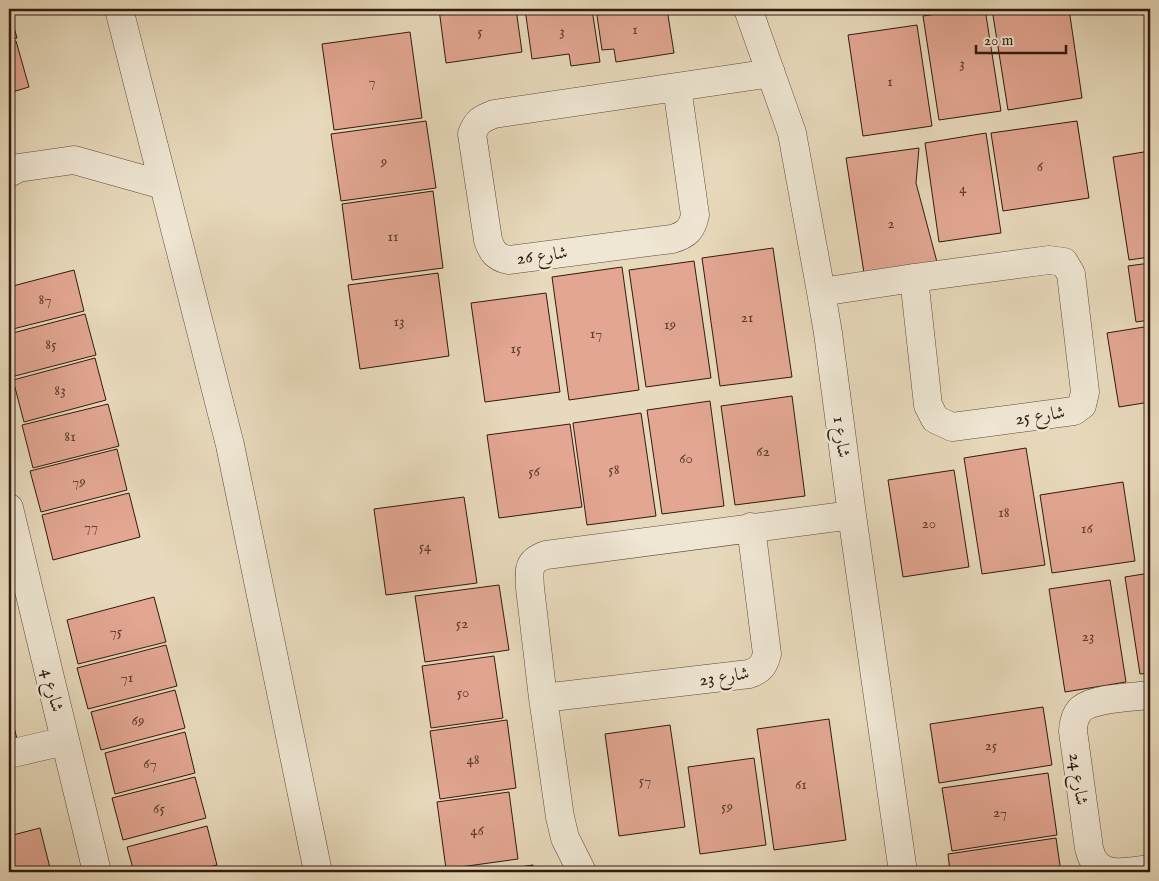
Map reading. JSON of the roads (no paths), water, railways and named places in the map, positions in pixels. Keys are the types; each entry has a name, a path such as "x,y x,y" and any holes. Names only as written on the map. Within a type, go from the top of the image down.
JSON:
{"street":[{"path":"119,9 230,445 318,872"},
{"name":"شارع 1","path":"748,9 792,133 821,292 902,872"},
{"name":"شارع 26","path":"677,87 695,215 693,225 688,231 680,237 672,239 508,260 500,258 494,253 488,240 472,134 477,123 484,118 494,114 771,73"},
{"path":"9,173 18,168 74,160 164,185"},
{"name":"شارع 25","path":"821,292 914,278 1049,260 1064,262 1071,274 1085,392 1082,405 1074,411 952,427 935,419 928,405 914,278"},
{"name":"شارع 4","path":"9,509 97,872"},
{"path":"582,872 565,838 560,817 530,588 529,572 536,558 546,555 751,527 852,515"},
{"name":"شارع 23","path":"543,698 749,674 760,669 764,664 767,654 751,527"},
{"name":"شارع 24","path":"1150,695 1091,703 1080,710 1074,723 1073,731 1092,859 1099,867 1112,872 1150,869"},
{"path":"9,754 65,741"}]}
